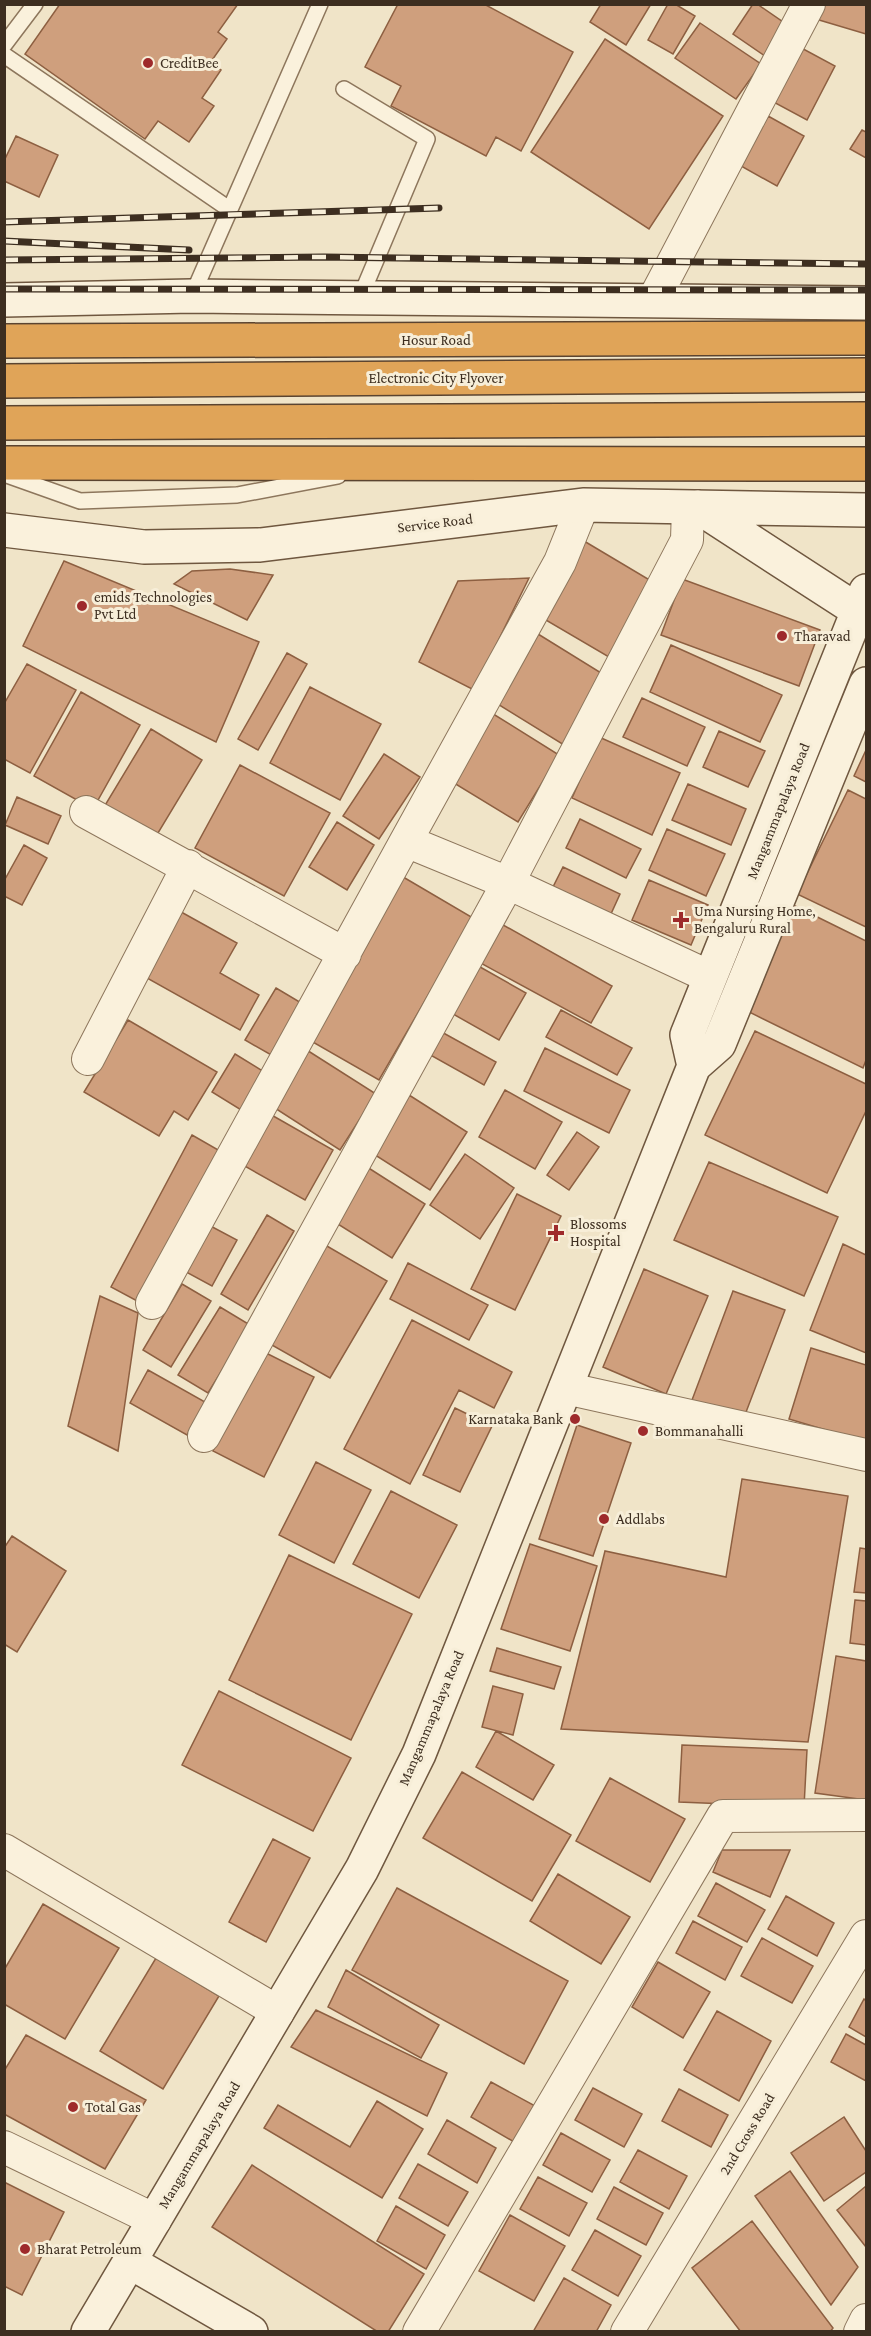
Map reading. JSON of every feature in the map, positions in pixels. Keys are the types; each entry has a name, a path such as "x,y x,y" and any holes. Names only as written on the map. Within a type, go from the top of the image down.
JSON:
{"highway":[{"name":"Hosur Road","path":"4,341 867,338"},
{"name":"Electronic City Flyover","path":"4,381 867,375"},
{"path":"4,423 867,419"},
{"path":"4,463 867,464"}],"main road":[{"path":"4,300 192,296 867,303"},
{"name":"Service Road","path":"4,530 144,547 260,545 583,505 867,510"},
{"path":"693,507 863,602"},
{"name":"Mangammapalaya Road","path":"694,1066 687,1035 863,602"},
{"name":"Mangammapalaya Road","path":"88,2331 363,1869 419,1754 694,1066 719,1044 867,684"},
{"path":"130,2262 251,2331"}],"street":[{"path":"653,301 809,4"},
{"path":"152,1303 560,562 583,505"},
{"path":"204,1436 508,883 687,540 693,507"},
{"path":"86,812 345,954"},
{"path":"406,841 508,883 710,977"},
{"path":"88,1059 188,866"},
{"path":"565,1388 867,1455"},
{"path":"419,2331 723,1816 867,1815"},
{"path":"4,1850 278,2012"},
{"name":"2nd Cross Road","path":"627,2331 867,1936"},
{"path":"4,2147 155,2220"},
{"path":"860,2331 867,2320"}],"lane":[{"path":"4,45 35,4"},
{"path":"192,296 320,4"},
{"path":"4,55 229,209"},
{"path":"344,89 428,139 360,298"},
{"path":"4,474 80,501 237,495 409,463"}],"building":[{"path":"60,4 238,4 218,32 227,39 210,63 221,70 202,98 214,106 189,142 158,121 145,139 25,54"},
{"path":"398,4 484,4 573,52 521,151 496,137 486,156 391,106 401,86 365,67"},
{"path":"601,4 651,4 626,45 590,22"},
{"path":"668,4 675,4 695,16 673,54 648,40"},
{"path":"753,4 757,4 786,24 765,56 733,34"},
{"path":"816,4 866,4 866,34 809,17"},
{"path":"700,23 761,64 736,99 675,58"},
{"path":"605,39 723,116 649,229 531,152"},
{"path":"794,44 835,66 807,120 766,98"},
{"path":"768,116 804,136 777,186 741,166"},
{"path":"862,130 866,132 866,158 850,149"},
{"path":"16,136 58,155 39,197 4,181 4,161"},
{"path":"584,541 658,585 614,660 539,616"},
{"path":"64,561 259,642 216,742 23,646"},
{"path":"230,569 273,575 247,620 174,584 192,571"},
{"path":"529,578 474,690 419,662 458,581"},
{"path":"682,579 820,630 799,686 661,635"},
{"path":"538,634 606,676 564,745 496,703"},
{"path":"671,645 782,695 760,742 650,692"},
{"path":"287,653 307,664 258,750 238,739"},
{"path":"27,664 76,690 30,773 4,759 4,704"},
{"path":"310,687 381,724 340,800 270,763"},
{"path":"81,692 140,725 93,809 34,776"},
{"path":"642,698 705,727 687,766 623,737"},
{"path":"490,712 559,755 518,822 449,780"},
{"path":"151,729 202,760 155,838 104,807"},
{"path":"719,731 765,751 748,787 703,767"},
{"path":"599,737 680,773 652,835 572,798"},
{"path":"866,750 866,782 854,776"},
{"path":"384,754 420,777 379,839 343,816"},
{"path":"240,765 330,813 284,896 195,848"},
{"path":"688,784 746,809 731,845 672,820"},
{"path":"848,790 866,799 866,927 797,894"},
{"path":"17,797 61,816 48,844 5,825"},
{"path":"580,819 641,849 626,878 566,848"},
{"path":"337,822 374,845 347,890 309,867"},
{"path":"667,829 725,854 706,896 649,870"},
{"path":"24,845 47,858 22,905 4,896 4,881"},
{"path":"563,867 620,894 610,916 552,889"},
{"path":"398,874 473,918 379,1080 304,1037"},
{"path":"649,880 708,905 691,945 632,920"},
{"path":"791,904 866,941 866,1060 863,1068 741,1008"},
{"path":"174,908 237,943 220,973 259,995 240,1030 138,973"},
{"path":"496,921 612,986 591,1023 475,960"},
{"path":"473,963 526,993 499,1040 446,1010"},
{"path":"276,988 303,1004 273,1056 245,1040"},
{"path":"561,1010 632,1048 617,1075 546,1037"},
{"path":"128,1020 217,1072 188,1120 174,1111 159,1136 84,1092"},
{"path":"438,1030 496,1062 484,1085 425,1052"},
{"path":"755,1031 866,1084 866,1111 827,1193 705,1135"},
{"path":"302,1047 376,1094 340,1150 267,1103"},
{"path":"545,1048 630,1090 609,1133 524,1091"},
{"path":"235,1054 269,1075 246,1113 212,1092"},
{"path":"505,1090 562,1122 535,1169 479,1137"},
{"path":"409,1095 467,1132 430,1190 372,1153"},
{"path":"261,1109 333,1150 305,1200 234,1160"},
{"path":"577,1132 599,1147 569,1190 547,1175"},
{"path":"192,1135 220,1151 139,1302 111,1287"},
{"path":"465,1154 514,1188 480,1239 430,1205"},
{"path":"709,1162 838,1217 804,1296 674,1240"},
{"path":"367,1167 425,1204 392,1258 333,1221"},
{"path":"517,1194 561,1216 515,1310 471,1289"},
{"path":"267,1215 294,1231 248,1310 221,1294"},
{"path":"203,1222 237,1240 212,1286 177,1267"},
{"path":"320,1242 387,1281 330,1378 263,1340"},
{"path":"843,1244 866,1255 866,1353 810,1330"},
{"path":"408,1263 488,1305 469,1340 390,1299"},
{"path":"644,1269 708,1296 666,1394 603,1367"},
{"path":"182,1284 211,1301 171,1367 143,1350"},
{"path":"733,1291 785,1310 743,1420 692,1400"},
{"path":"100,1296 138,1313 118,1451 68,1426"},
{"path":"220,1307 250,1325 208,1393 178,1375"},
{"path":"412,1320 512,1372 494,1408 459,1390 410,1484 344,1449"},
{"path":"811,1348 866,1365 866,1442 789,1419"},
{"path":"262,1351 314,1377 264,1477 213,1451"},
{"path":"148,1370 205,1402 187,1435 130,1403"},
{"path":"455,1408 492,1426 460,1492 423,1475"},
{"path":"577,1425 631,1443 593,1556 539,1539"},
{"path":"316,1462 371,1490 334,1563 279,1535"},
{"path":"742,1479 848,1496 808,1742 561,1729 605,1551 726,1577"},
{"path":"391,1491 457,1525 419,1598 353,1564"},
{"path":"12,1536 66,1571 17,1652 4,1644 4,1548"},
{"path":"530,1544 597,1566 570,1651 501,1629"},
{"path":"860,1548 866,1549 866,1593 854,1592"},
{"path":"289,1555 412,1614 351,1740 229,1680"},
{"path":"855,1600 866,1601 866,1645 850,1643"},
{"path":"497,1648 561,1667 554,1689 490,1671"},
{"path":"836,1656 866,1661 866,1800 815,1793"},
{"path":"493,1686 523,1694 513,1735 482,1727"},
{"path":"219,1691 351,1758 313,1831 182,1765"},
{"path":"496,1731 554,1765 533,1800 476,1767"},
{"path":"682,1745 807,1750 804,1807 679,1802"},
{"path":"462,1772 571,1835 532,1901 423,1838"},
{"path":"610,1778 685,1819 650,1882 576,1841"},
{"path":"273,1839 310,1858 266,1942 229,1922"},
{"path":"722,1850 790,1850 770,1897 713,1872"},
{"path":"558,1874 630,1917 601,1964 530,1921"},
{"path":"716,1883 765,1910 747,1942 698,1916"},
{"path":"397,1888 568,1981 524,2064 352,1970"},
{"path":"786,1896 834,1923 817,1956 768,1929"},
{"path":"43,1904 119,1948 65,2039 4,2004 4,1970"},
{"path":"693,1921 742,1947 725,1980 676,1953"},
{"path":"762,1938 813,1966 792,2003 741,1976"},
{"path":"156,1958 219,1996 163,2089 100,2051"},
{"path":"658,1962 710,1992 683,2038 632,2007"},
{"path":"346,1970 439,2025 421,2058 328,2007"},
{"path":"864,1999 866,2001 866,2037 849,2027"},
{"path":"316,2010 447,2073 427,2116 291,2047"},
{"path":"717,2011 771,2041 739,2101 684,2070"},
{"path":"846,2034 866,2045 866,2081 831,2062"},
{"name":"Total Gas","path":"26,2035 146,2100 105,2169 4,2114 4,2071"},
{"path":"491,2082 537,2107 516,2143 471,2117"},
{"path":"593,2088 642,2114 624,2147 575,2120"},
{"path":"679,2089 728,2115 711,2147 662,2121"},
{"path":"377,2101 423,2129 382,2198 264,2128 278,2105 350,2147"},
{"path":"844,2117 866,2151 866,2172 824,2201 791,2153"},
{"path":"447,2120 496,2148 477,2183 428,2154"},
{"path":"561,2133 610,2160 592,2192 543,2165"},
{"path":"638,2150 687,2176 669,2209 620,2182"},
{"path":"418,2164 468,2192 448,2226 399,2198"},
{"path":"252,2165 424,2274 388,2332 378,2332 212,2227"},
{"path":"790,2171 858,2267 831,2305 755,2196"},
{"path":"538,2177 587,2203 569,2236 520,2209"},
{"name":"Bharat Petroleum","path":"4,2182 64,2212 22,2295 4,2286"},
{"path":"866,2186 866,2247 837,2210"},
{"path":"614,2187 663,2213 646,2245 597,2219"},
{"path":"396,2206 445,2235 426,2269 377,2241"},
{"path":"510,2215 565,2246 534,2301 479,2271"},
{"path":"752,2221 833,2328 830,2332 741,2332 692,2268"},
{"path":"595,2230 641,2256 618,2296 572,2270"},
{"path":"564,2278 611,2305 596,2332 533,2332"}],"railway":[{"path":"4,222 439,208"},
{"path":"4,241 189,250"},
{"path":"4,260 324,257 866,264"},
{"path":"4,289 866,290"}],"place":[{"name":"CreditBee","path":"148,63"},
{"name":"emids Technologies Pvt Ltd","path":"82,606"},
{"name":"Tharavad","path":"782,636"},
{"name":"Uma Nursing Home, Bengaluru Rural","path":"681,920"},
{"name":"Blossoms Hospital","path":"556,1233"},
{"name":"Karnataka Bank","path":"575,1419"},
{"name":"Bommanahalli","path":"643,1431"},
{"name":"Addlabs","path":"604,1519"},
{"name":"Total Gas","path":"73,2107"},
{"name":"Bharat Petroleum","path":"25,2249"}]}
